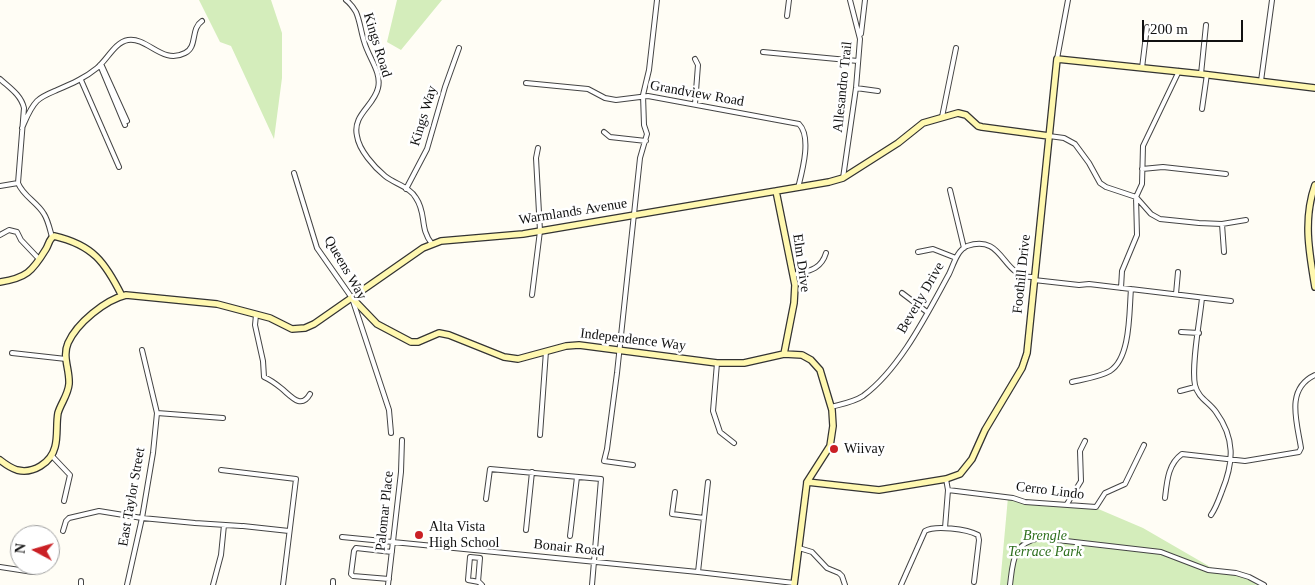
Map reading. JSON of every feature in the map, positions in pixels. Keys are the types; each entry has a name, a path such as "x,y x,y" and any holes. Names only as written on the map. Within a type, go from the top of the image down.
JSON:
{"street":[{"name":"Kings Road","path":"346,0 356,12 364,42 378,78 378,91 357,122 356,136 360,145 376,167 385,176 412,193 420,204 423,228 432,244"},
{"path":"633,465 604,462 608,449 640,158 647,134 644,125 644,95 649,70 657,0"},
{"path":"788,16 789,0"},
{"name":"Allesandro Trail","path":"843,178 856,88 860,39 850,0"},
{"path":"860,39 865,0"},
{"path":"1068,0 1057,60 1179,71 1315,88"},
{"path":"1261,81 1272,0"},
{"path":"22,128 32,107 38,100 81,80 100,65 118,45 126,40 137,41 170,56 177,56 186,53 192,45 195,28 202,21"},
{"path":"1202,109 1206,25"},
{"path":"1142,68 1146,27"},
{"name":"Kings Way","path":"406,189 427,149 445,87 459,48"},
{"path":"942,117 956,48"},
{"path":"763,52 858,61"},
{"path":"695,59 698,65 695,104"},
{"name":"Foothill Drive","path":"806,482 879,490 946,479 960,474 968,466 985,430 1022,368 1027,353 1057,60"},
{"path":"100,65 126,123"},
{"path":"1121,288 1122,271 1136,235 1136,197 1142,184 1142,160 1145,140 1179,71"},
{"path":"0,79 22,100 24,108 18,183 23,193 38,205 46,215 52,237 27,275 0,282"},
{"path":"81,80 119,168"},
{"name":"Grandview Road","path":"526,83 588,90 605,98 616,100 644,95 799,124 805,132 806,140 798,188"},
{"path":"856,88 878,91"},
{"name":"Warmlands Avenue","path":"122,296 217,304 270,318 292,329 305,328 352,298 405,259 423,248 441,241 523,234 828,182 843,178 898,143 923,123 958,113 966,115 978,126 982,127 1064,138 1075,144 1089,162 1100,183 1106,187 1136,197 1152,214 1160,219 1199,224 1222,224 1246,220"},
{"path":"604,132 610,137 646,141"},
{"path":"532,295 540,230 536,158 538,148"},
{"path":"1142,169 1162,167 1226,174"},
{"name":"Queens Way","path":"294,173 317,248 352,298 389,410 392,433"},
{"path":"0,186 18,183"},
{"path":"1315,185 1308,224 1308,246 1315,287"},
{"path":"950,190 964,248 977,244 991,246 997,249 1015,272 1023,276 1079,285 1089,284 1231,301"},
{"name":"Elm Drive","path":"776,192 793,275 795,297 784,354"},
{"path":"1222,224 1224,252"},
{"path":"0,235 9,230 17,232 21,240 39,259"},
{"path":"0,462 14,469 27,471 42,466 52,456 56,444 59,412 69,387 66,359 68,343 81,326 107,302 122,296 109,271 90,251 69,239 52,237"},
{"name":"Beverly Drive","path":"831,407 851,402 862,396 887,375 927,312 956,258 964,248"},
{"path":"918,252 933,249 956,258"},
{"path":"793,275 818,267 823,262 826,253"},
{"path":"1176,294 1178,272"},
{"path":"1072,382 1107,372 1118,365 1125,348 1131,289"},
{"path":"902,293 927,312"},
{"name":"Independence Way","path":"352,298 377,324 411,342 418,342 439,333 449,335 504,357 518,359 579,344 718,364 744,363 784,354"},
{"path":"1202,298 1195,360 1196,387 1201,398 1216,412 1227,432 1231,450 1227,478 1214,510 1210,515"},
{"path":"256,315 255,325 263,361 264,377 277,384 295,401 302,402 310,394"},
{"path":"1182,332 1198,333"},
{"name":"East Taylor Street","path":"127,585 142,518 153,453 157,413 142,350"},
{"path":"540,435 546,351"},
{"path":"12,353 66,359"},
{"path":"784,354 802,355 811,360 820,370 831,407 833,426 830,446 806,482 794,584"},
{"path":"718,364 713,411 720,432 734,443"},
{"path":"1165,498 1169,472 1182,454 1245,461 1299,452 1301,448 1294,405 1296,395 1301,385 1315,375"},
{"path":"1180,391 1196,387"},
{"path":"157,413 223,418"},
{"name":"Palomar Place","path":"388,585 401,472 402,440"},
{"path":"1067,504 1081,480 1080,451 1085,441"},
{"name":"Cerro Lindo","path":"948,490 1013,498 1025,502 1096,507 1104,493 1125,484 1144,445"},
{"path":"52,456 70,475 64,501"},
{"path":"486,499 490,469 601,479 592,585"},
{"path":"221,470 296,479 283,585"},
{"path":"526,530 532,472"},
{"path":"570,536 577,477"},
{"path":"945,528 948,490 946,479"},
{"path":"698,572 708,482"},
{"path":"676,492 672,514 704,518"},
{"path":"63,531 69,518 99,511 142,518 289,531"},
{"path":"212,585 221,555 224,525"},
{"path":"901,585 925,531 930,528 973,532 978,535 974,582"},
{"name":"Bonair Road","path":"342,538 698,572 794,584"},
{"path":"1010,585 1013,559 1017,551 1032,540 1040,538 1161,552 1208,570 1236,573 1249,577 1264,585"},
{"path":"389,580 353,576 351,574 354,550 356,548 392,552"},
{"path":"799,548 812,552 827,568 839,573 845,585"},
{"path":"478,582 480,558 470,557 468,580 482,585"}],"green space":[{"path":"199,0 271,0 282,33 282,78 274,139 231,46 220,42"},
{"path":"397,0 442,0 401,50 387,42"},
{"name":"Brengle Terrace Park","path":"1008,497 1096,508 1143,528 1219,572 1236,573 1265,585 1000,585"}],"place":[{"name":"Wiivay","path":"834,449"},
{"name":"Alta Vista High School","path":"419,535"}]}
